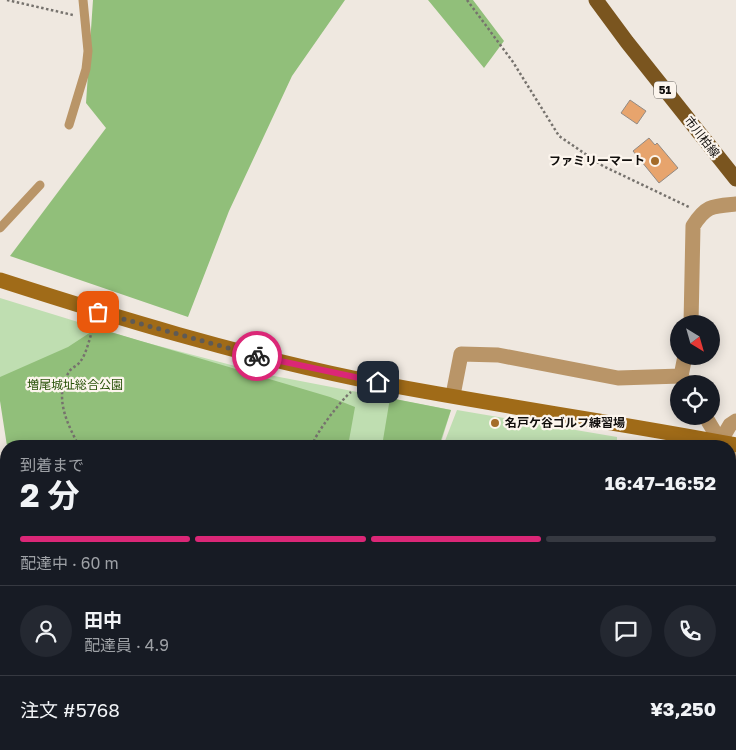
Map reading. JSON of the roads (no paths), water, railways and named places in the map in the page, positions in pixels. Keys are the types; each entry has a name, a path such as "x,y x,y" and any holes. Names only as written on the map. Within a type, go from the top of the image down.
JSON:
{"main road":[{"name":"市川柏線","path":"596,0 736,179"}],"street":[{"path":"690,315 693,226 701,213 711,206 736,204"},
{"path":"0,280 98,312 238,352 359,379 700,440"},
{"path":"453,395 461,354 498,355 618,378 670,380"},
{"path":"724,440 730,425 736,421"},
{"path":"710,425 720,440"}],"lane":[{"path":"69,125 86,69 88,51 83,0"},
{"path":"0,228 40,185"}],"place":[{"name":"ファミリーマート","path":"655,161"},
{"name":"名戸ケ谷ゴルフ練習場","path":"495,423"}],"park label":[{"name":"増尾城址総合公園","path":"75,385"}]}
